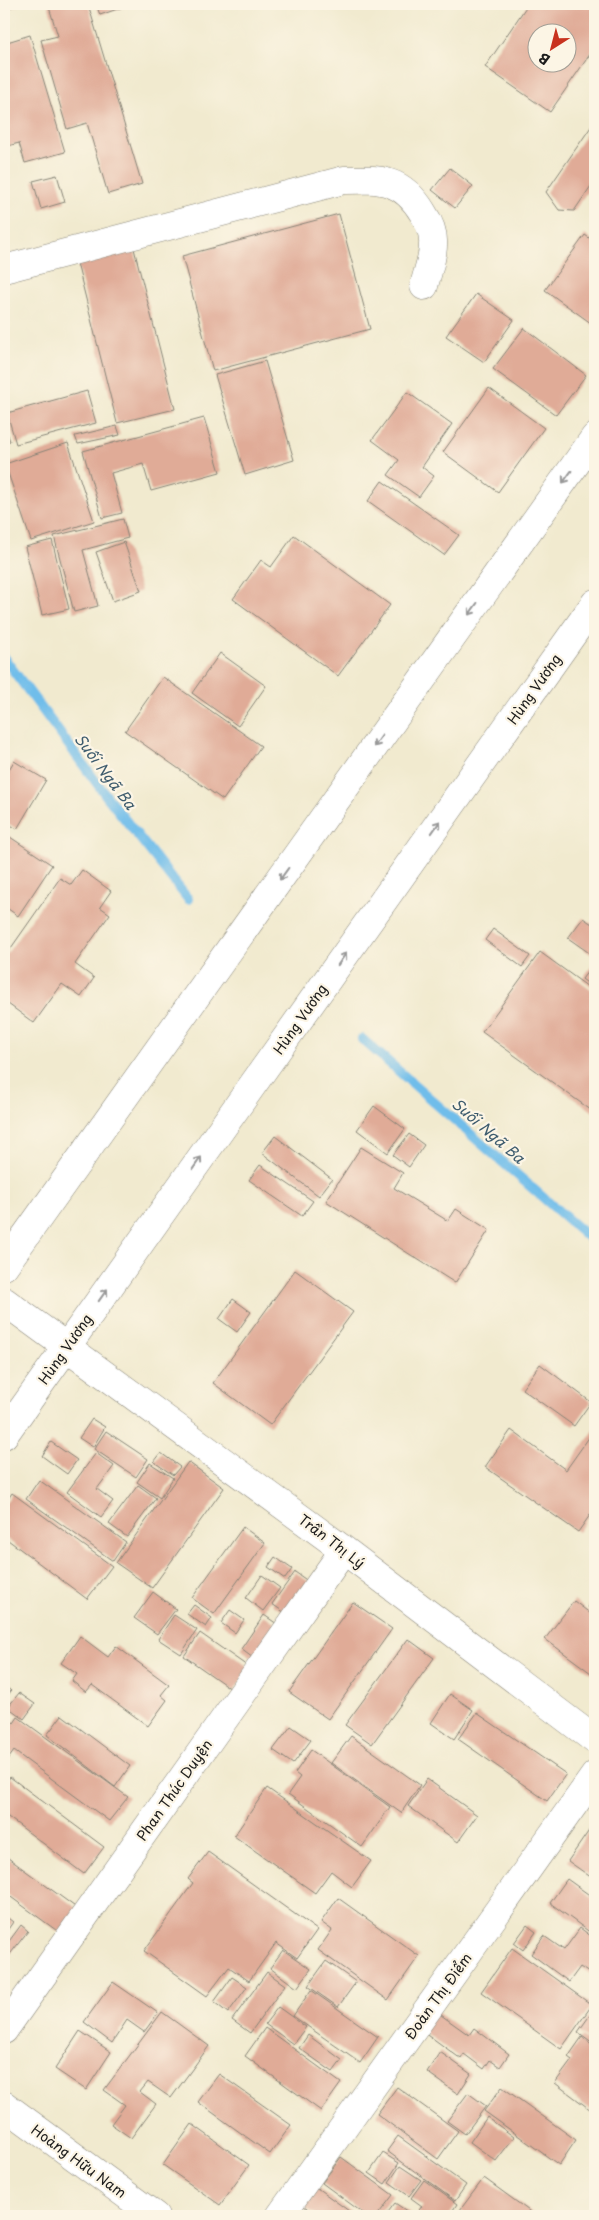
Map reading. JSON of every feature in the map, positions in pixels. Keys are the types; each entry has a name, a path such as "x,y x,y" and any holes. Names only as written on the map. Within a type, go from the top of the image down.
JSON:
{"street":[{"path":"4,269 344,180 376,180 402,186 418,204 430,225 433,245 424,286"},
{"path":"4,1266 595,437"},
{"name":"Hùng Vương","path":"4,1435 595,603"},
{"name":"Trần Thị Lý","path":"4,1301 344,1550 595,1740"},
{"name":"Phan Thúc Duyện","path":"4,2030 344,1550"},
{"name":"Đoàn Thị Điểm","path":"280,2216 595,1775"},
{"name":"Hoàng Hữu Nam","path":"4,2105 155,2216"}],"building":[{"path":"4,4 22,4 4,9"},
{"path":"48,4 88,4 142,184 108,194 87,123 67,129 41,40 58,36"},
{"path":"96,4 132,4 100,15"},
{"path":"528,4 595,4 595,47 550,112 485,67"},
{"path":"30,35 65,152 25,163 19,143 4,147 4,43"},
{"path":"595,121 595,180 574,211 559,210 546,192"},
{"path":"450,168 473,186 455,208 432,190"},
{"path":"57,175 65,202 41,209 33,181"},
{"path":"339,214 370,329 213,371 182,256"},
{"path":"129,229 175,409 117,423 72,243"},
{"path":"585,235 595,242 595,326 545,290"},
{"path":"476,294 514,320 484,362 446,336"},
{"path":"524,328 586,375 556,415 493,369"},
{"path":"265,361 294,460 245,475 215,375"},
{"path":"489,388 544,428 498,492 443,452"},
{"path":"87,391 96,423 16,444 7,413"},
{"path":"407,392 452,424 422,467 434,476 419,497 388,475 399,460 372,440"},
{"path":"204,418 220,472 151,491 143,464 111,473 122,513 102,518 83,451"},
{"path":"4,424 10,441 4,443"},
{"path":"117,426 120,435 78,444 75,436"},
{"path":"68,443 94,521 31,541 5,464"},
{"path":"382,481 459,535 444,555 368,501"},
{"path":"123,519 128,538 83,550 98,606 74,612 54,536"},
{"path":"294,535 390,605 338,676 233,599 261,560 271,567"},
{"path":"52,540 69,609 42,615 25,547"},
{"path":"124,542 141,591 113,601 96,552"},
{"path":"220,653 266,686 238,726 192,693"},
{"path":"163,677 261,746 223,800 125,731"},
{"path":"14,761 46,780 17,829 4,821 4,778"},
{"path":"4,833 52,865 18,916 4,906"},
{"path":"82,870 111,891 100,907 110,914 75,964 94,978 81,997 62,984 34,1023 4,1001 4,958 60,878 71,885"},
{"path":"583,918 595,926 595,957 568,938"},
{"path":"493,929 530,956 522,967 485,940"},
{"path":"540,952 595,992 595,1113 482,1032"},
{"path":"595,962 595,989 582,979"},
{"path":"374,1106 405,1129 388,1153 357,1130"},
{"path":"409,1134 424,1145 409,1167 393,1155"},
{"path":"275,1136 332,1179 319,1196 262,1153"},
{"path":"361,1147 403,1173 394,1188 448,1221 456,1209 489,1230 455,1283 326,1201"},
{"path":"260,1165 313,1201 302,1216 249,1180"},
{"path":"295,1270 353,1312 270,1425 213,1383"},
{"path":"233,1299 251,1312 237,1332 219,1319"},
{"path":"540,1364 591,1402 574,1426 522,1389"},
{"path":"92,1419 105,1427 93,1447 79,1438"},
{"path":"595,1429 595,1508 578,1532 485,1467 511,1430 566,1470"},
{"path":"106,1431 148,1459 136,1477 94,1449"},
{"path":"51,1442 77,1460 67,1474 42,1456"},
{"path":"96,1453 114,1466 97,1489 113,1501 101,1517 67,1492"},
{"path":"161,1453 180,1467 173,1475 154,1462"},
{"path":"188,1462 224,1488 152,1588 116,1563"},
{"path":"150,1463 173,1478 160,1498 137,1482"},
{"path":"39,1480 126,1542 113,1561 26,1499"},
{"path":"138,1485 156,1498 127,1537 109,1524"},
{"path":"12,1493 112,1566 87,1599 4,1537 4,1505"},
{"path":"243,1527 265,1543 214,1614 192,1598"},
{"path":"275,1557 292,1569 285,1579 268,1567"},
{"path":"295,1572 319,1589 297,1621 272,1604"},
{"path":"262,1575 280,1588 263,1611 246,1598"},
{"path":"153,1592 176,1609 157,1634 134,1618"},
{"path":"595,1598 595,1613 588,1607"},
{"path":"574,1601 595,1617 595,1676 545,1639"},
{"path":"353,1602 392,1629 328,1719 289,1692"},
{"path":"194,1605 212,1618 206,1627 187,1614"},
{"path":"230,1610 244,1620 235,1633 221,1623"},
{"path":"174,1615 197,1630 181,1654 158,1639"},
{"path":"264,1615 290,1633 257,1661 241,1649"},
{"path":"200,1633 250,1668 234,1691 184,1656"},
{"path":"80,1636 108,1657 116,1646 169,1685 161,1695 167,1700 148,1726 92,1685 86,1692 72,1681 77,1674 61,1663"},
{"path":"408,1639 434,1658 372,1744 345,1725"},
{"path":"4,1685 11,1691 4,1700"},
{"path":"19,1693 35,1704 24,1719 8,1707"},
{"path":"450,1694 473,1710 454,1739 431,1723"},
{"path":"477,1713 566,1774 547,1801 458,1739"},
{"path":"62,1715 130,1766 115,1787 47,1735"},
{"path":"5,1716 14,1723 18,1717 128,1797 109,1821 14,1751 4,1765 4,1736 10,1728 4,1724"},
{"path":"291,1726 311,1740 293,1764 273,1750"},
{"path":"351,1736 420,1785 401,1813 331,1763"},
{"path":"311,1750 390,1807 362,1847 288,1794 300,1777 295,1773"},
{"path":"10,1777 104,1847 84,1874 4,1814 4,1785"},
{"path":"427,1779 477,1815 458,1842 408,1806"},
{"path":"267,1788 371,1861 352,1887 331,1871 315,1893 234,1836"},
{"path":"595,1822 595,1880 568,1861"},
{"path":"208,1852 317,1930 297,1958 276,1943 249,1981 229,1967 207,1996 144,1951 193,1883 188,1879"},
{"path":"4,1855 78,1909 60,1933 4,1892"},
{"path":"567,1879 595,1899 595,1936 550,1903"},
{"path":"338,1898 419,1956 388,2000 318,1950 332,1930 321,1922"},
{"path":"4,1915 13,1922 4,1935"},
{"path":"21,1925 28,1931 4,1962 4,1948"},
{"path":"527,1925 536,1932 523,1950 514,1943"},
{"path":"580,1928 595,1939 595,1977 580,1967 569,1982 531,1954 544,1936 564,1950"},
{"path":"512,1948 592,2005 561,2049 481,1992"},
{"path":"283,1950 311,1969 297,1988 270,1968"},
{"path":"326,1961 356,1982 338,2007 308,1986"},
{"path":"267,1972 285,1985 250,2033 232,2020"},
{"path":"232,1977 247,1987 228,2013 214,2002"},
{"path":"113,1982 158,2013 144,2032 127,2020 112,2043 84,2022"},
{"path":"311,1990 378,2037 360,2063 293,2016"},
{"path":"278,2007 306,2027 293,2044 265,2024"},
{"path":"434,2010 469,2035 474,2028 509,2054 500,2067 490,2060 484,2069 464,2054 461,2059 420,2029"},
{"path":"593,2011 595,2013 595,2039 593,2043 578,2032"},
{"path":"162,2012 209,2046 171,2098 148,2082 140,2092 156,2104 131,2138 111,2124 125,2105 104,2090"},
{"path":"265,2028 341,2083 321,2111 245,2056"},
{"path":"80,2031 111,2052 86,2090 55,2069"},
{"path":"308,2035 342,2060 333,2072 299,2048"},
{"path":"582,2037 594,2046 595,2044 595,2113 555,2083 572,2060 568,2057"},
{"path":"440,2052 471,2074 458,2094 427,2072"},
{"path":"219,2074 291,2125 270,2154 198,2102"},
{"path":"397,2087 458,2131 438,2159 377,2114"},
{"path":"502,2087 576,2140 559,2165 484,2111"},
{"path":"468,2093 486,2106 465,2134 447,2121"},
{"path":"487,2117 514,2137 496,2161 470,2142"},
{"path":"192,2124 249,2165 220,2205 163,2165"},
{"path":"398,2136 466,2185 455,2201 387,2151"},
{"path":"383,2153 399,2163 385,2184 369,2173"},
{"path":"341,2157 393,2195 377,2216 367,2216 322,2183"},
{"path":"400,2166 421,2180 409,2196 389,2182"},
{"path":"484,2178 536,2216 469,2216 460,2210"},
{"path":"424,2180 457,2204 449,2216 422,2216 417,2213 422,2206 411,2198"},
{"path":"317,2188 356,2216 318,2216 304,2206"},
{"path":"395,2203 414,2216 385,2216"}],"waterway":[{"name":"Suối Ngã Ba","path":"4,658 108,798 188,899"},
{"name":"Suối Ngã Ba","path":"362,1039 595,1243"}]}
